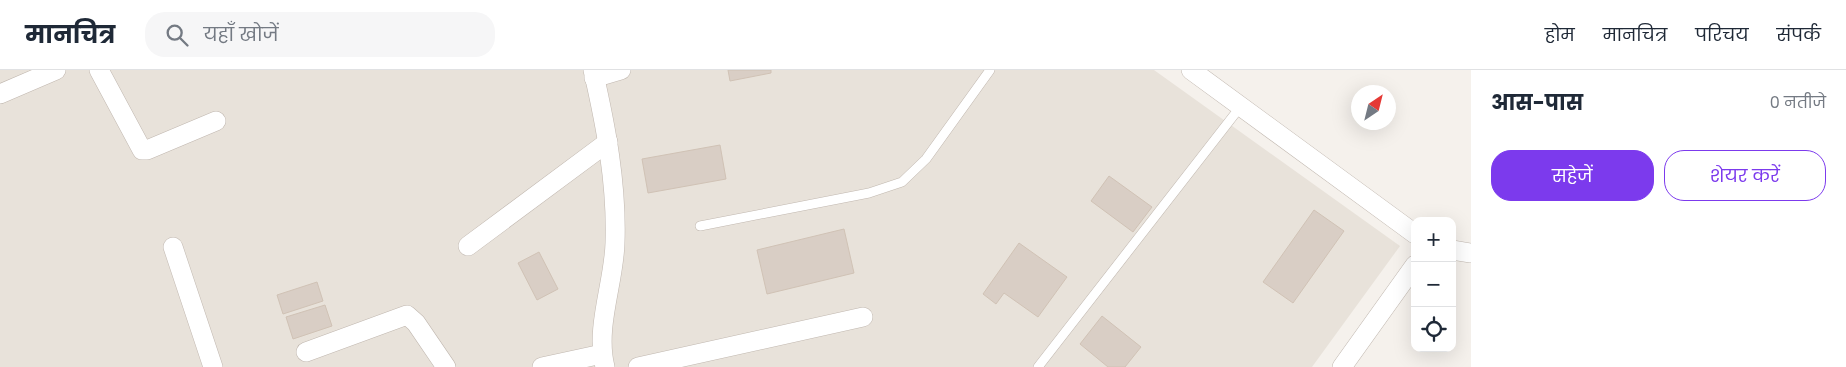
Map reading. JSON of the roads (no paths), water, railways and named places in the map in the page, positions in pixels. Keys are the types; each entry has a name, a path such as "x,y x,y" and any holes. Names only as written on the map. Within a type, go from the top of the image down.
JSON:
{"street":[{"path":"0,94 56,70"},
{"path":"99,70 142,150 147,150 216,121"},
{"path":"542,367 604,360 615,244 612,170 608,142 593,74 621,70"},
{"path":"1191,70 1411,231"},
{"path":"468,246 608,142"},
{"path":"174,247 213,367"},
{"path":"1456,251 1471,253"},
{"path":"1342,367 1411,271"},
{"path":"306,352 407,315 416,323 446,367"},
{"path":"638,367 862,317"}],"lane":[{"path":"700,226 869,193 902,182 926,159 990,70"},
{"path":"1038,367 1241,106"}]}
